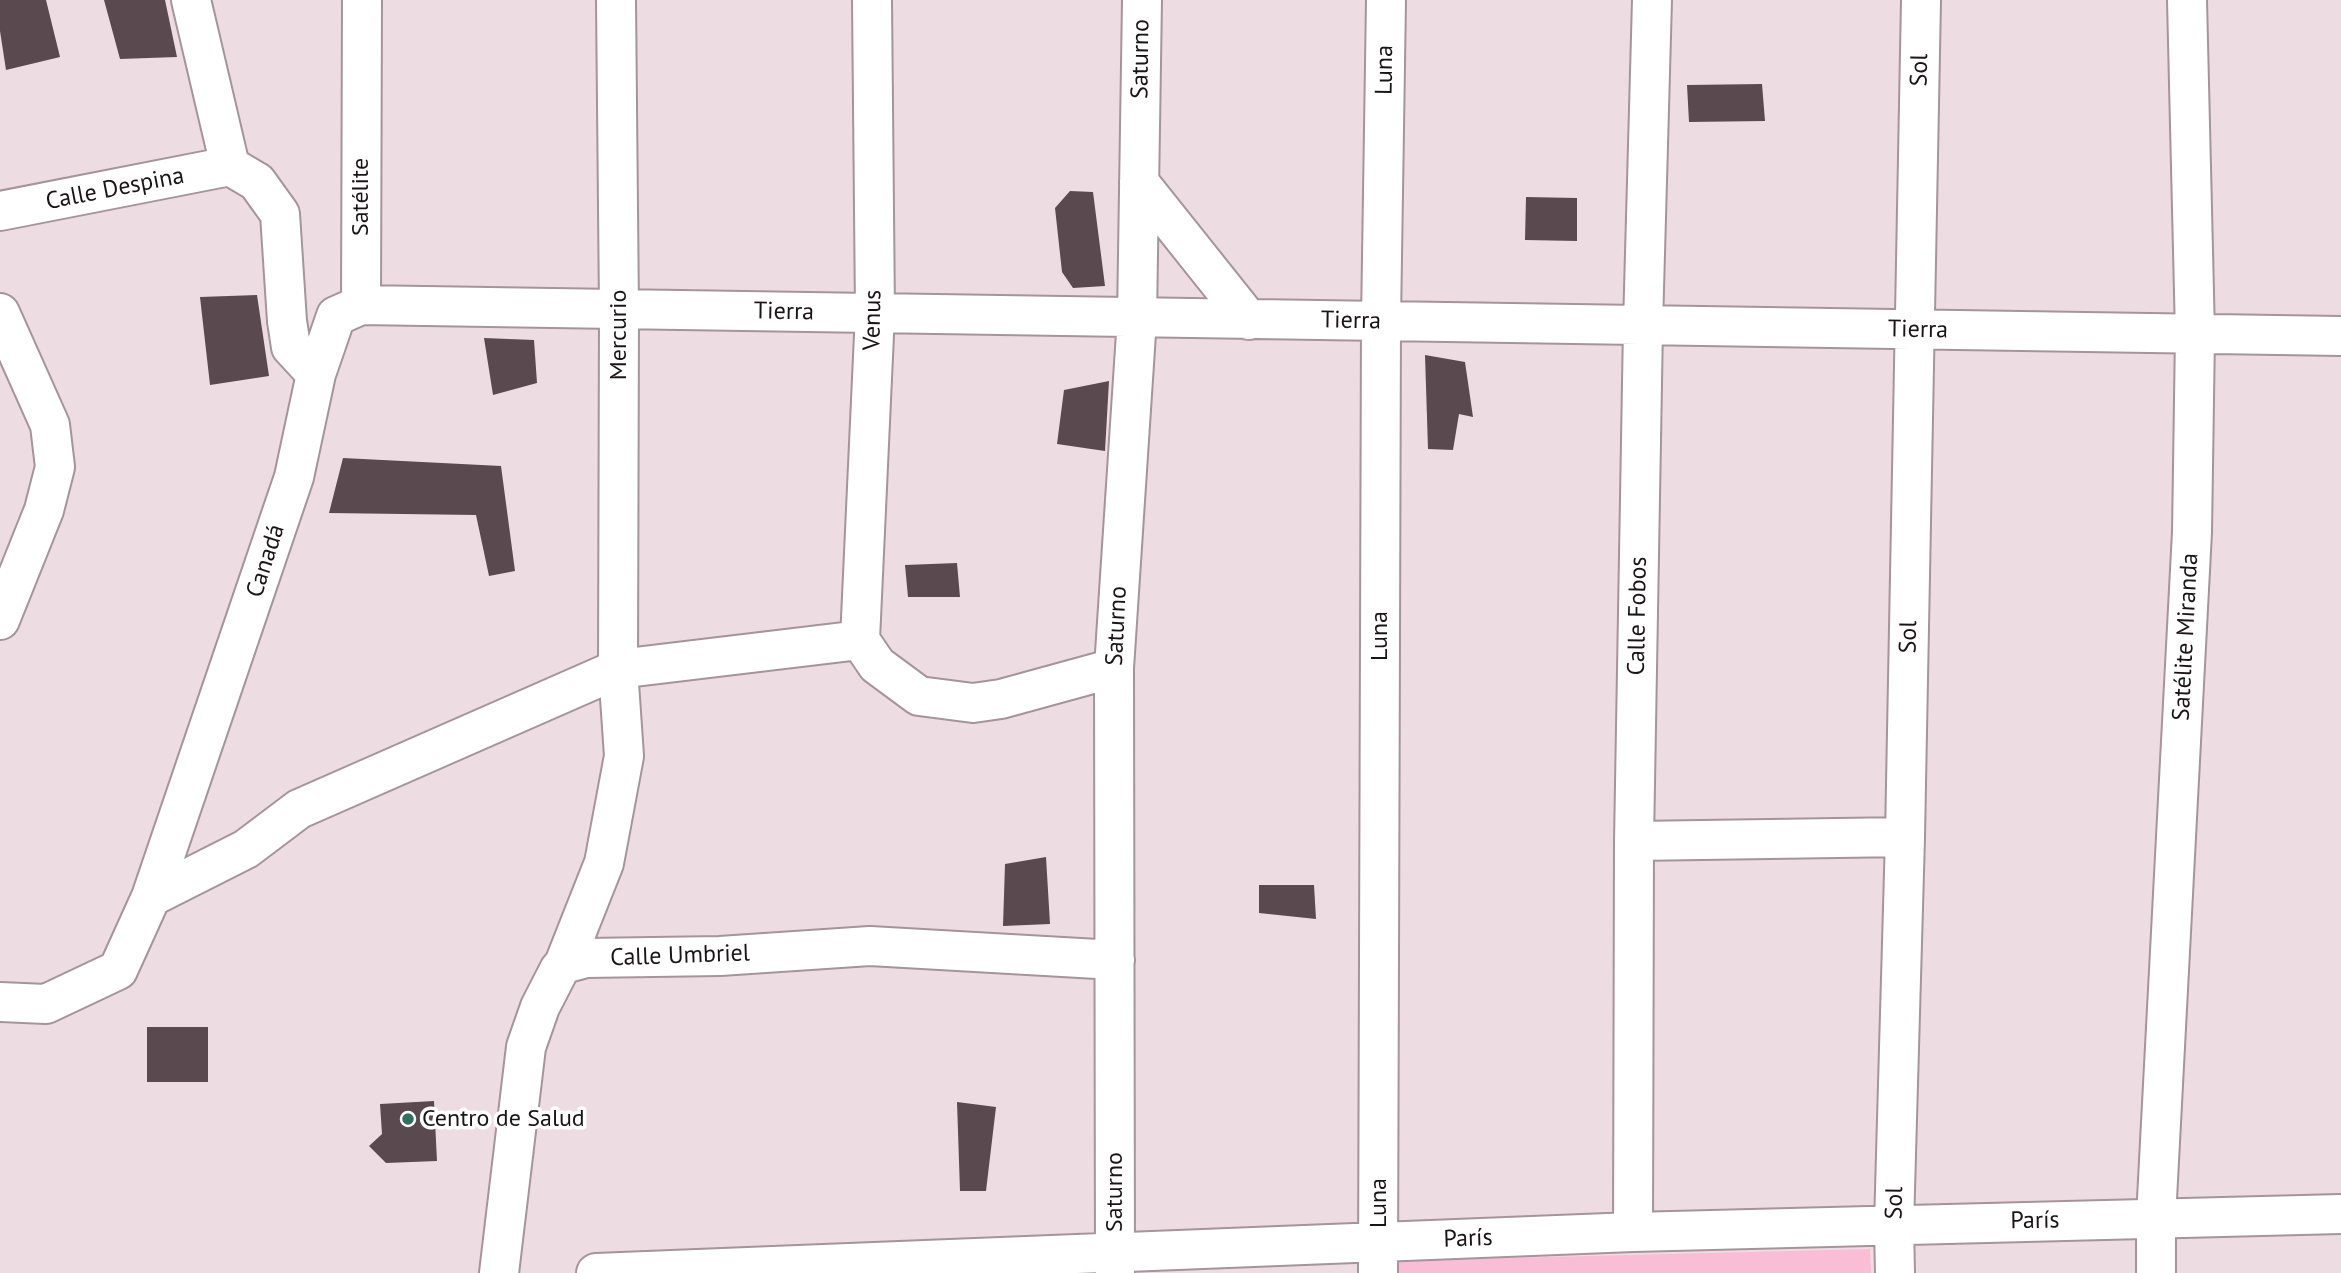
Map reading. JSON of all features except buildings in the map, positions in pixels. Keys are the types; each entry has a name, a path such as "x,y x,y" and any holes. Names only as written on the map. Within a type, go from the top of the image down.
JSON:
{"street":[{"path":"191,0 230,166 257,182 280,214 291,347 316,374 336,317 361,305"},
{"name":"Satélite","path":"361,305 362,0"},
{"name":"Mercurio","path":"564,964 604,863 624,756 618,669 616,0"},
{"name":"Venus","path":"860,640 874,313 872,0"},
{"name":"Saturno","path":"1115,1262 1114,668 1137,318 1142,0"},
{"name":"Luna","path":"1378,1258 1381,321 1386,0"},
{"name":"Calle Fobos","path":"1633,1232 1634,841 1652,0"},
{"name":"Sol","path":"1895,1273 1921,0"},
{"name":"Satélite Miranda","path":"2156,1273 2156,1218 2192,532 2195,334 2187,0"},
{"name":"Calle Despina","path":"0,211 230,166"},
{"path":"1139,182 1249,320"},
{"name":"Tierra","path":"361,305 2341,336"},
{"path":"0,313 50,425 55,467 44,510 0,620"},
{"name":"Canadá","path":"0,1002 46,1004 118,970 151,898 294,477 316,374"},
{"path":"151,898 246,849 299,809 618,669 860,640 877,665 919,696 973,703 1001,699 1114,668"},
{"path":"1634,841 1905,837"},
{"name":"Calle Umbriel","path":"564,964 586,958 720,956 870,946 1115,960"},
{"path":"499,1273 526,1047 540,1007 564,964"},
{"name":"París","path":"596,1273 1378,1258 1633,1232 2341,1214"}],"shaded area":[{"path":"1870,1249 1871,1273 1388,1273 1388,1261"}],"place":[{"name":"Centro de Salud","path":"408,1119"}]}
